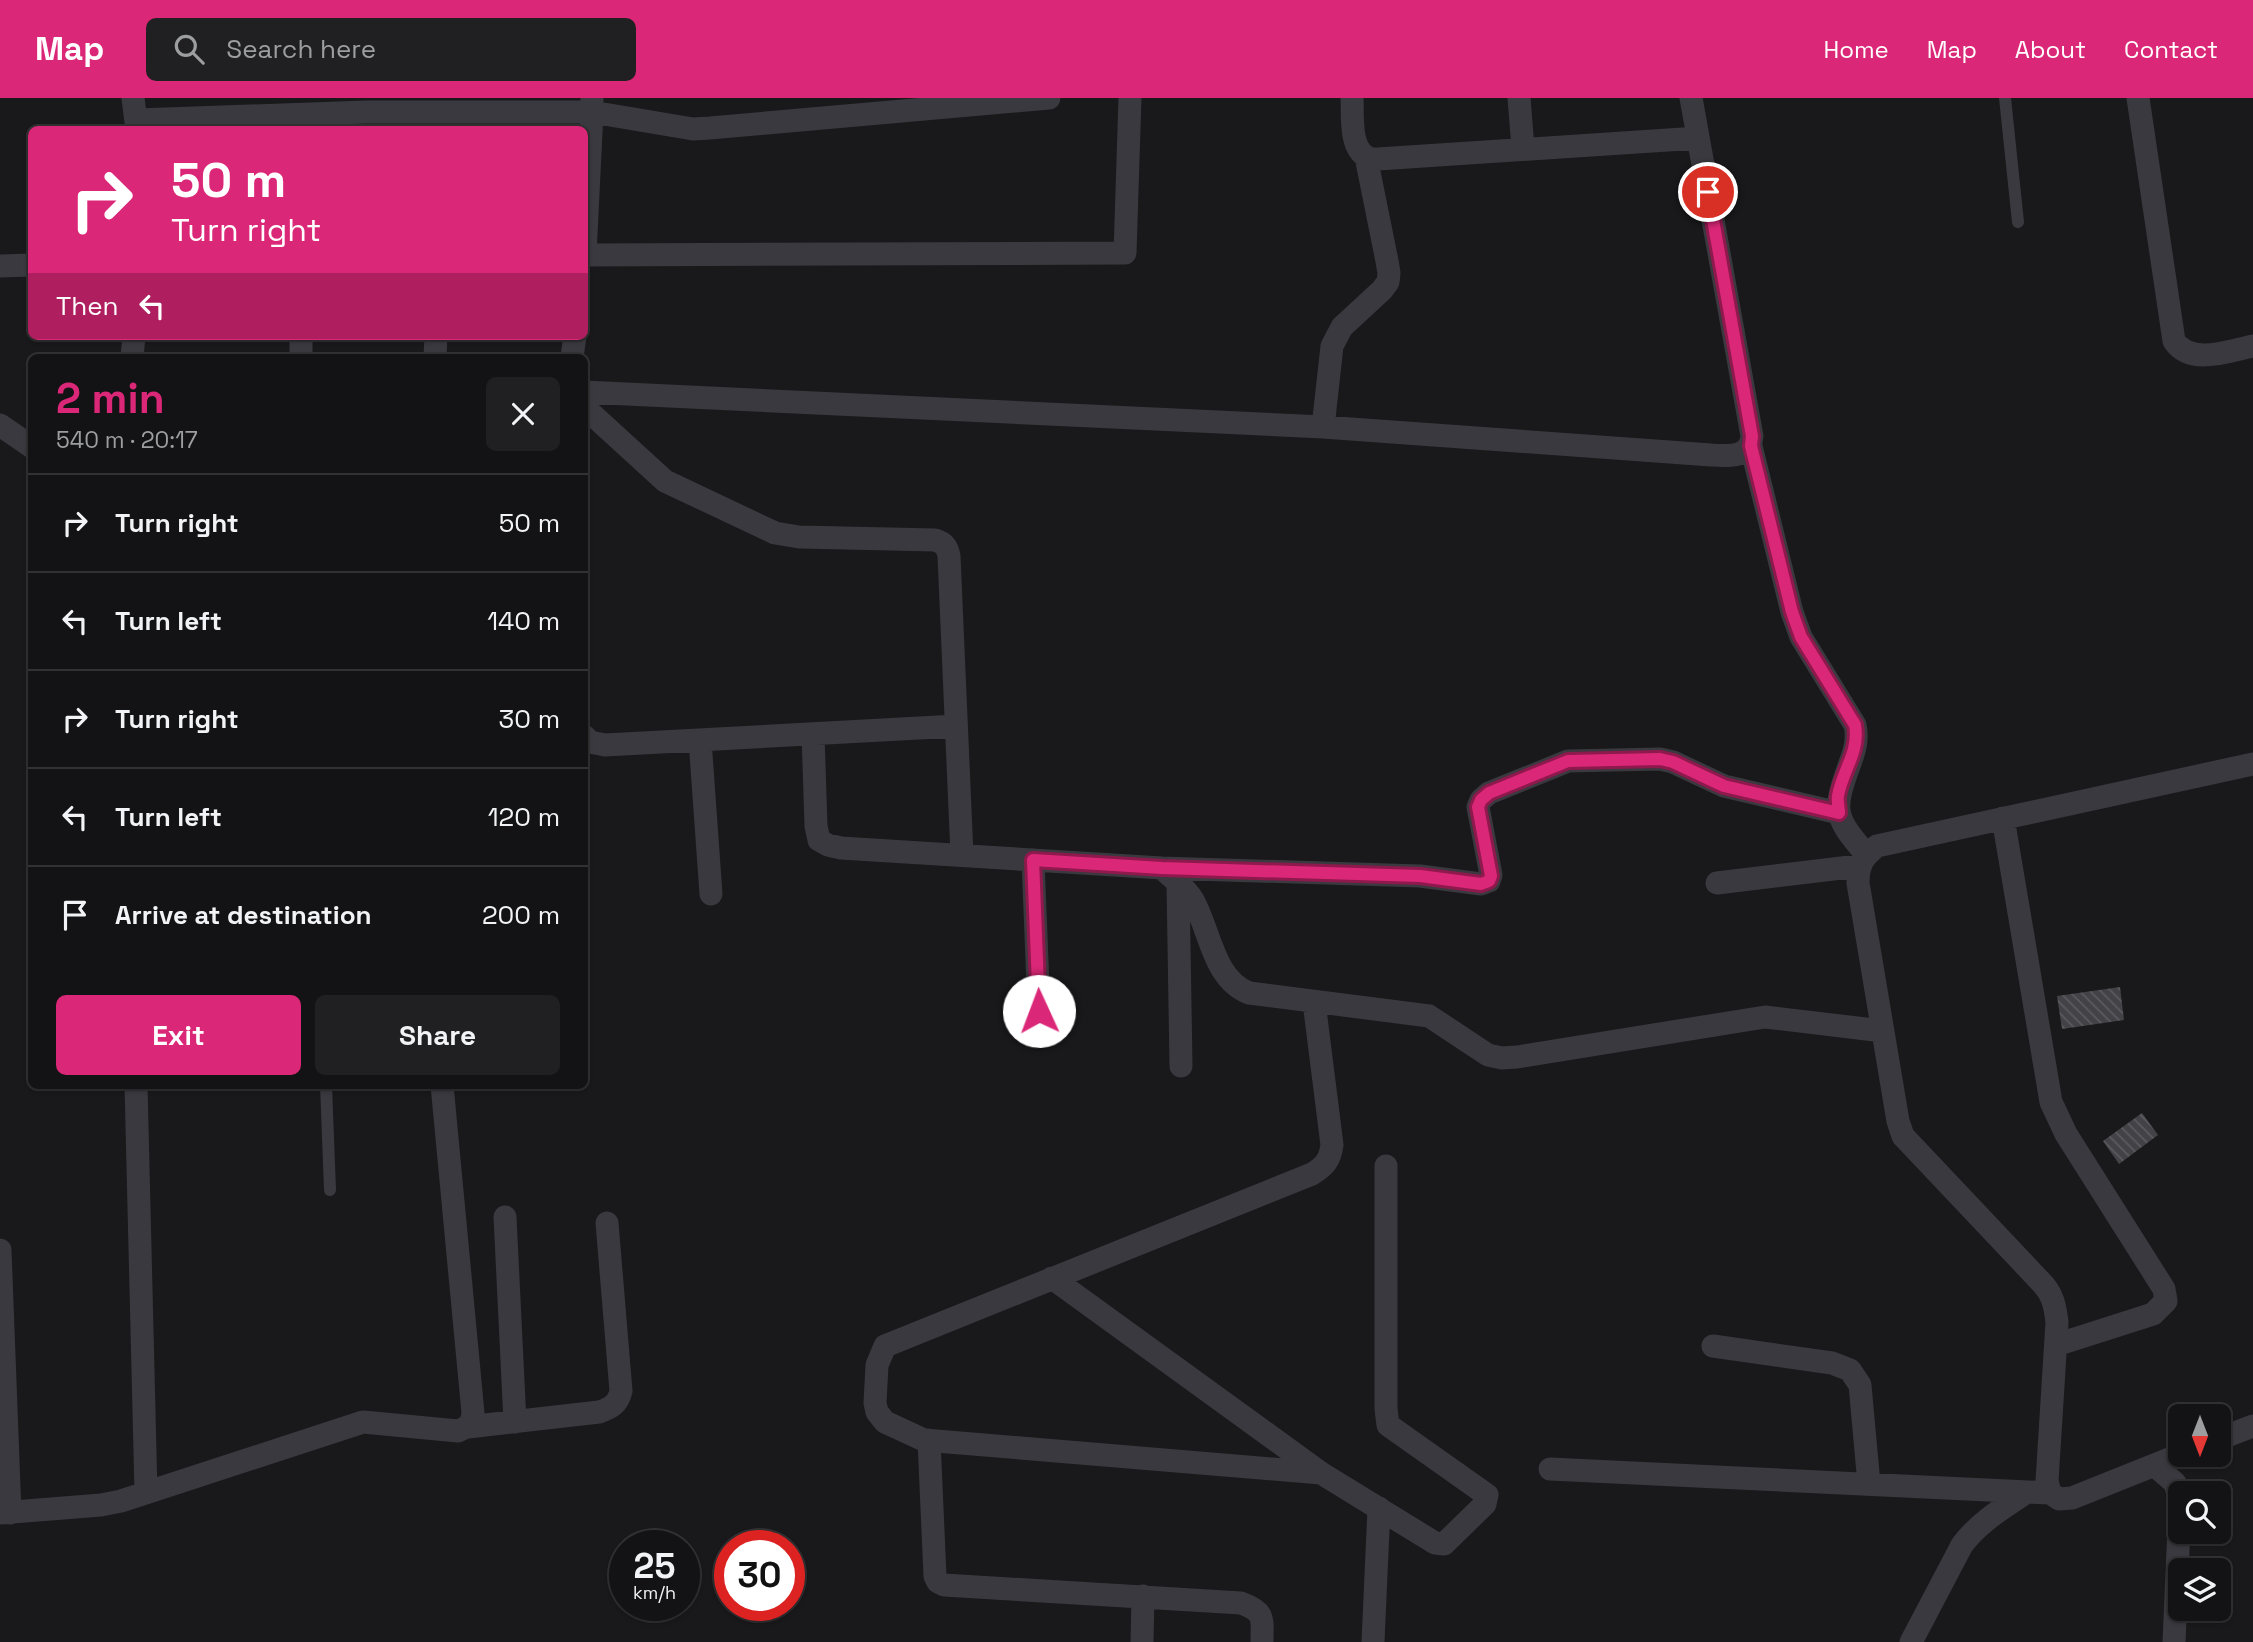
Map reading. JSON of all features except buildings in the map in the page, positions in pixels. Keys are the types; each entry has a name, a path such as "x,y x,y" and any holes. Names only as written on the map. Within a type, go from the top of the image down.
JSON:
{"street":[{"path":"136,116 288,106 592,105 693,129 1049,98"},
{"path":"588,255 1125,253 1130,98"},
{"path":"1323,427 1332,346 1342,327 1382,290 1388,282 1389,273 1366,157 1355,141 1352,98"},
{"path":"1519,98 1523,148"},
{"path":"1691,98 1752,436 1751,446 1792,612 1801,637 1855,725 1856,741 1838,797 1839,813 1862,860 1858,883 1898,1121 1903,1136 2051,1293 2057,1322 2047,1481 2039,1492 1986,1520 1972,1532 1962,1545 1911,1642"},
{"path":"2138,98 2174,341 2180,349 2193,355 2204,356 2253,346"},
{"path":"588,191 592,105"},
{"path":"1366,157 1378,159 1698,138"},
{"path":"0,266 28,265"},
{"path":"588,392 1323,427 1729,456 1744,453 1751,446"},
{"path":"588,411 666,481 775,533 799,537 943,542 949,556 962,855"},
{"path":"0,425 28,444"},
{"path":"588,740 605,745 956,726"},
{"path":"813,734 816,826 819,839 828,845 1033,860 1170,876 1420,876 1481,884 1489,881 1491,876 1478,807 1481,800 1489,793 1568,761 1660,759 1673,762 1724,786 1839,813"},
{"path":"700,740 711,894"},
{"path":"1717,883 1862,860 1877,846 2253,764"},
{"path":"2003,818 2051,1102 2066,1134 2164,1289 2166,1301 2153,1314 2056,1345"},
{"path":"1033,860 1039,1011"},
{"path":"1170,876 1194,901 1223,970 1240,990 1429,1016 1488,1055 1502,1058 1765,1017 1883,1031"},
{"path":"1170,876 1181,1066"},
{"path":"1314,1002 1332,1144 1330,1157 1324,1167 885,1346 877,1365 875,1404 877,1412 885,1422 918,1439 1321,1473"},
{"path":"136,1089 146,1493"},
{"path":"442,1089 473,1413 473,1421 468,1427"},
{"path":"1052,1278 1321,1473 1440,1544 1447,1541 1487,1500 1487,1495 1388,1425 1386,1166"},
{"path":"505,1217 515,1422"},
{"path":"0,1250 5,1513 110,1504 363,1422 458,1431 468,1427 599,1412 610,1408 619,1401 621,1391 607,1223"},
{"path":"1713,1346 1832,1363 1850,1370 1860,1385 1869,1484"},
{"path":"2231,1434 2253,1426"},
{"path":"929,1440 935,1576 938,1582 944,1585 1241,1603 1257,1608 1262,1616 1262,1642"},
{"path":"1550,1469 2039,1492 2059,1499 2072,1498 2168,1460"},
{"path":"2154,1465 2173,1481"},
{"path":"1373,1642 1379,1508"},
{"path":"2174,1642 2178,1544"},
{"path":"1142,1642 1143,1597"}],"lane":[{"path":"2005,98 2018,222"},
{"path":"326,1089 330,1190"}],"route":[{"path":"1039,1011 1033,860 1162,868 1420,876 1481,884 1489,881 1491,876 1478,807 1481,800 1489,793 1568,761 1660,759 1673,762 1724,786 1839,813 1838,797 1854,751 1855,725 1801,637 1792,612 1751,446 1752,436 1708,192"}]}
